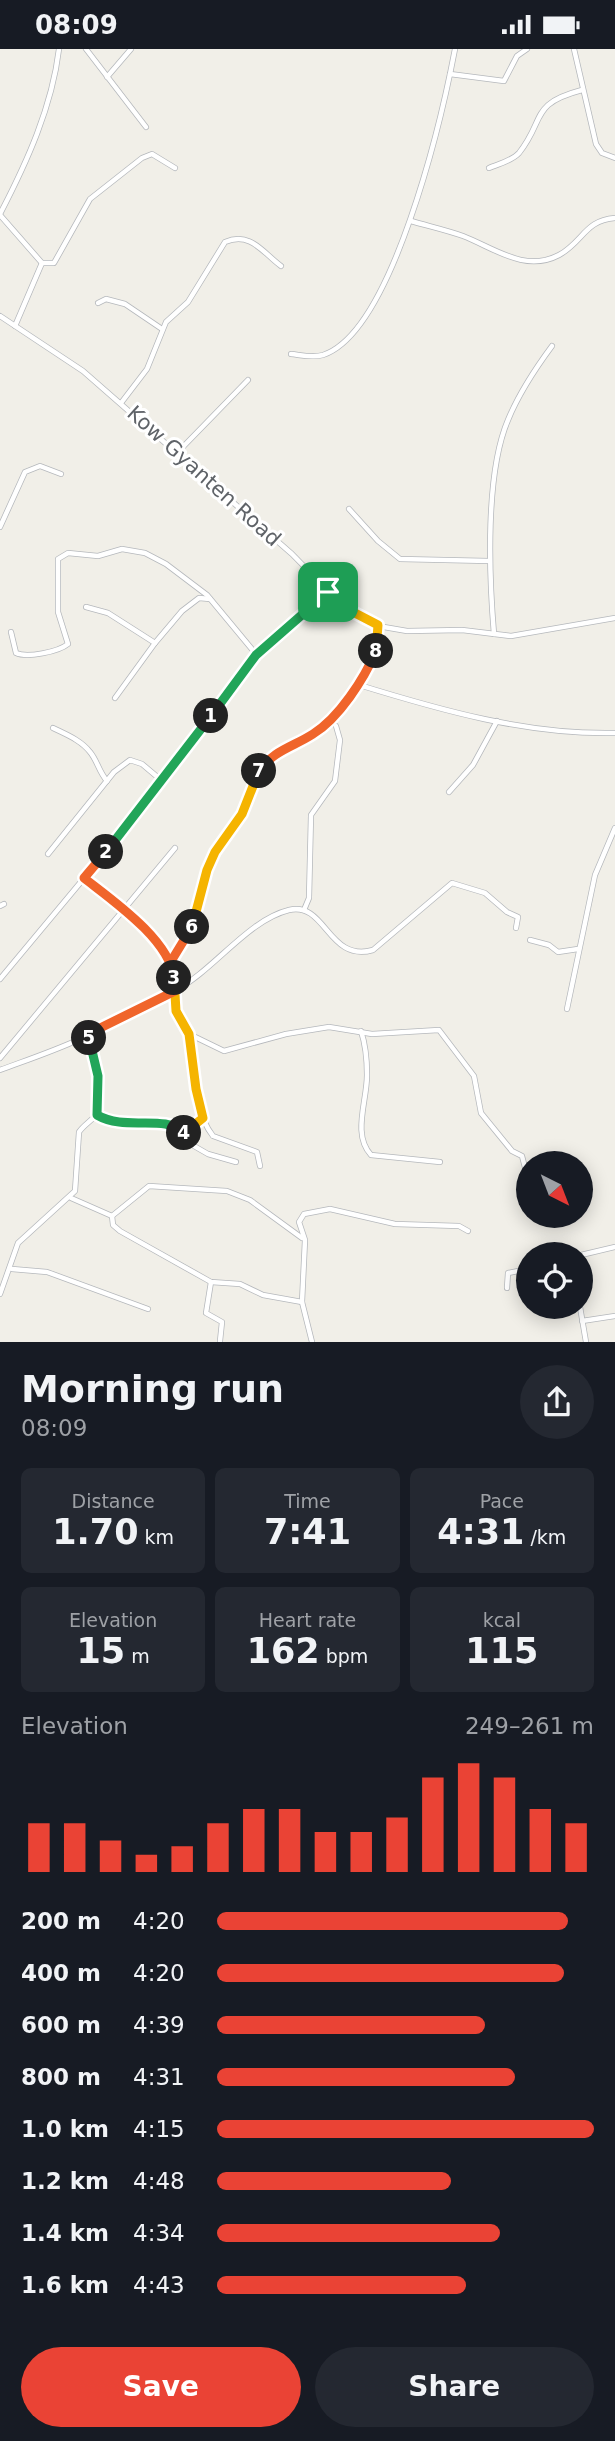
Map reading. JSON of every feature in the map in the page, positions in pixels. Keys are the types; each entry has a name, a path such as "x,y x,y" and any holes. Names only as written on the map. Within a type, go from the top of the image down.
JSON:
{"street":[{"path":"60,49 48,103 0,214 42,263 54,263 90,199 142,158 152,154 175,167"},
{"path":"86,49 146,127"},
{"path":"107,77 131,49"},
{"path":"291,354 324,355 360,326 411,221 455,49"},
{"path":"450,74 504,81 517,56 527,49"},
{"path":"574,49 598,148 615,158"},
{"path":"489,168 520,152 538,116 554,100 582,89"},
{"path":"411,221 459,235 498,254 544,261 568,250 595,221 615,218"},
{"path":"121,403 147,369 162,329 188,302 225,242 237,239 252,241 281,266"},
{"path":"15,326 42,263"},
{"path":"98,303 106,299 125,304 162,329"},
{"name":"Kow Gyanten Road","path":"0,316 83,371 292,554 328,592 353,612 378,625 407,631 462,630 494,634 535,634 615,618"},
{"path":"494,634 489,561 496,471 507,422 528,380 552,346"},
{"path":"177,453 248,380"},
{"path":"0,527 25,472 40,466 61,474"},
{"path":"349,509 400,559 489,561"},
{"path":"10,632 16,653 22,656 62,649 68,644 56,596 58,559 68,553 98,556 122,549 135,550 166,564 211,599 256,655"},
{"path":"0,979 84,878 256,655 328,592"},
{"path":"115,698 155,643 193,601 211,599"},
{"path":"86,607 108,613 155,643"},
{"path":"170,963 189,934 198,897 215,852 242,814 258,773 273,755 324,726 356,684 376,651 378,625"},
{"path":"356,684 454,713 566,734 615,733"},
{"path":"449,792 473,765 497,721"},
{"path":"304,910 309,898 312,815 335,781 340,740 336,726"},
{"path":"52,728 71,737 92,754 97,768 107,781"},
{"path":"47,854 107,781 130,760 142,764 161,780"},
{"path":"567,1009 595,875 615,828"},
{"path":"0,1058 175,848"},
{"path":"84,878 125,911 157,943 170,963 176,1011 189,1034 196,1089 203,1118 214,1136 257,1152 260,1167"},
{"path":"0,1070 88,1034 175,991 207,970 265,921 291,909 304,910 352,953 361,954 373,950 452,883 485,893 507,912 518,917 516,928"},
{"path":"530,940 549,945 558,952 579,949"},
{"path":"189,1034 224,1051 286,1034 330,1027 396,1035 439,1030 474,1076 481,1113 516,1153"},
{"path":"361,1031 365,1044 367,1077 361,1130 363,1146 371,1156 440,1162"},
{"path":"0,1294 12,1269 18,1243 71,1198 77,1184 79,1132 97,1115 98,1076 88,1034"},
{"path":"97,1115 119,1123 172,1124 186,1135 194,1146 208,1154 236,1162"},
{"path":"186,1135 203,1118"},
{"path":"112,1216 149,1186 227,1191 250,1200 305,1240"},
{"path":"71,1198 112,1216"},
{"path":"312,1342 302,1302 305,1240 299,1222 304,1214 330,1209 395,1224 458,1226 468,1231"},
{"path":"112,1216 113,1226 120,1231 211,1282 240,1284 263,1294 302,1302"},
{"path":"593,1252 615,1247"},
{"path":"12,1269 47,1272 148,1309"},
{"path":"507,1287 508,1273 516,1271"},
{"path":"211,1282 206,1313 224,1326 220,1341"},
{"path":"586,1342 582,1321 615,1316"}],"route":[{"path":"328,592 256,655 84,878 125,911 157,943 173,969 175,991 176,1011 189,1034 191,1063 203,1118 186,1135 172,1124 136,1125 104,1119 97,1115 98,1076 88,1034 158,997 175,991 173,969 170,963 189,934 198,897 215,852 242,814 258,773 280,750 324,726 369,667 376,651 378,625 353,612 328,592"}]}
